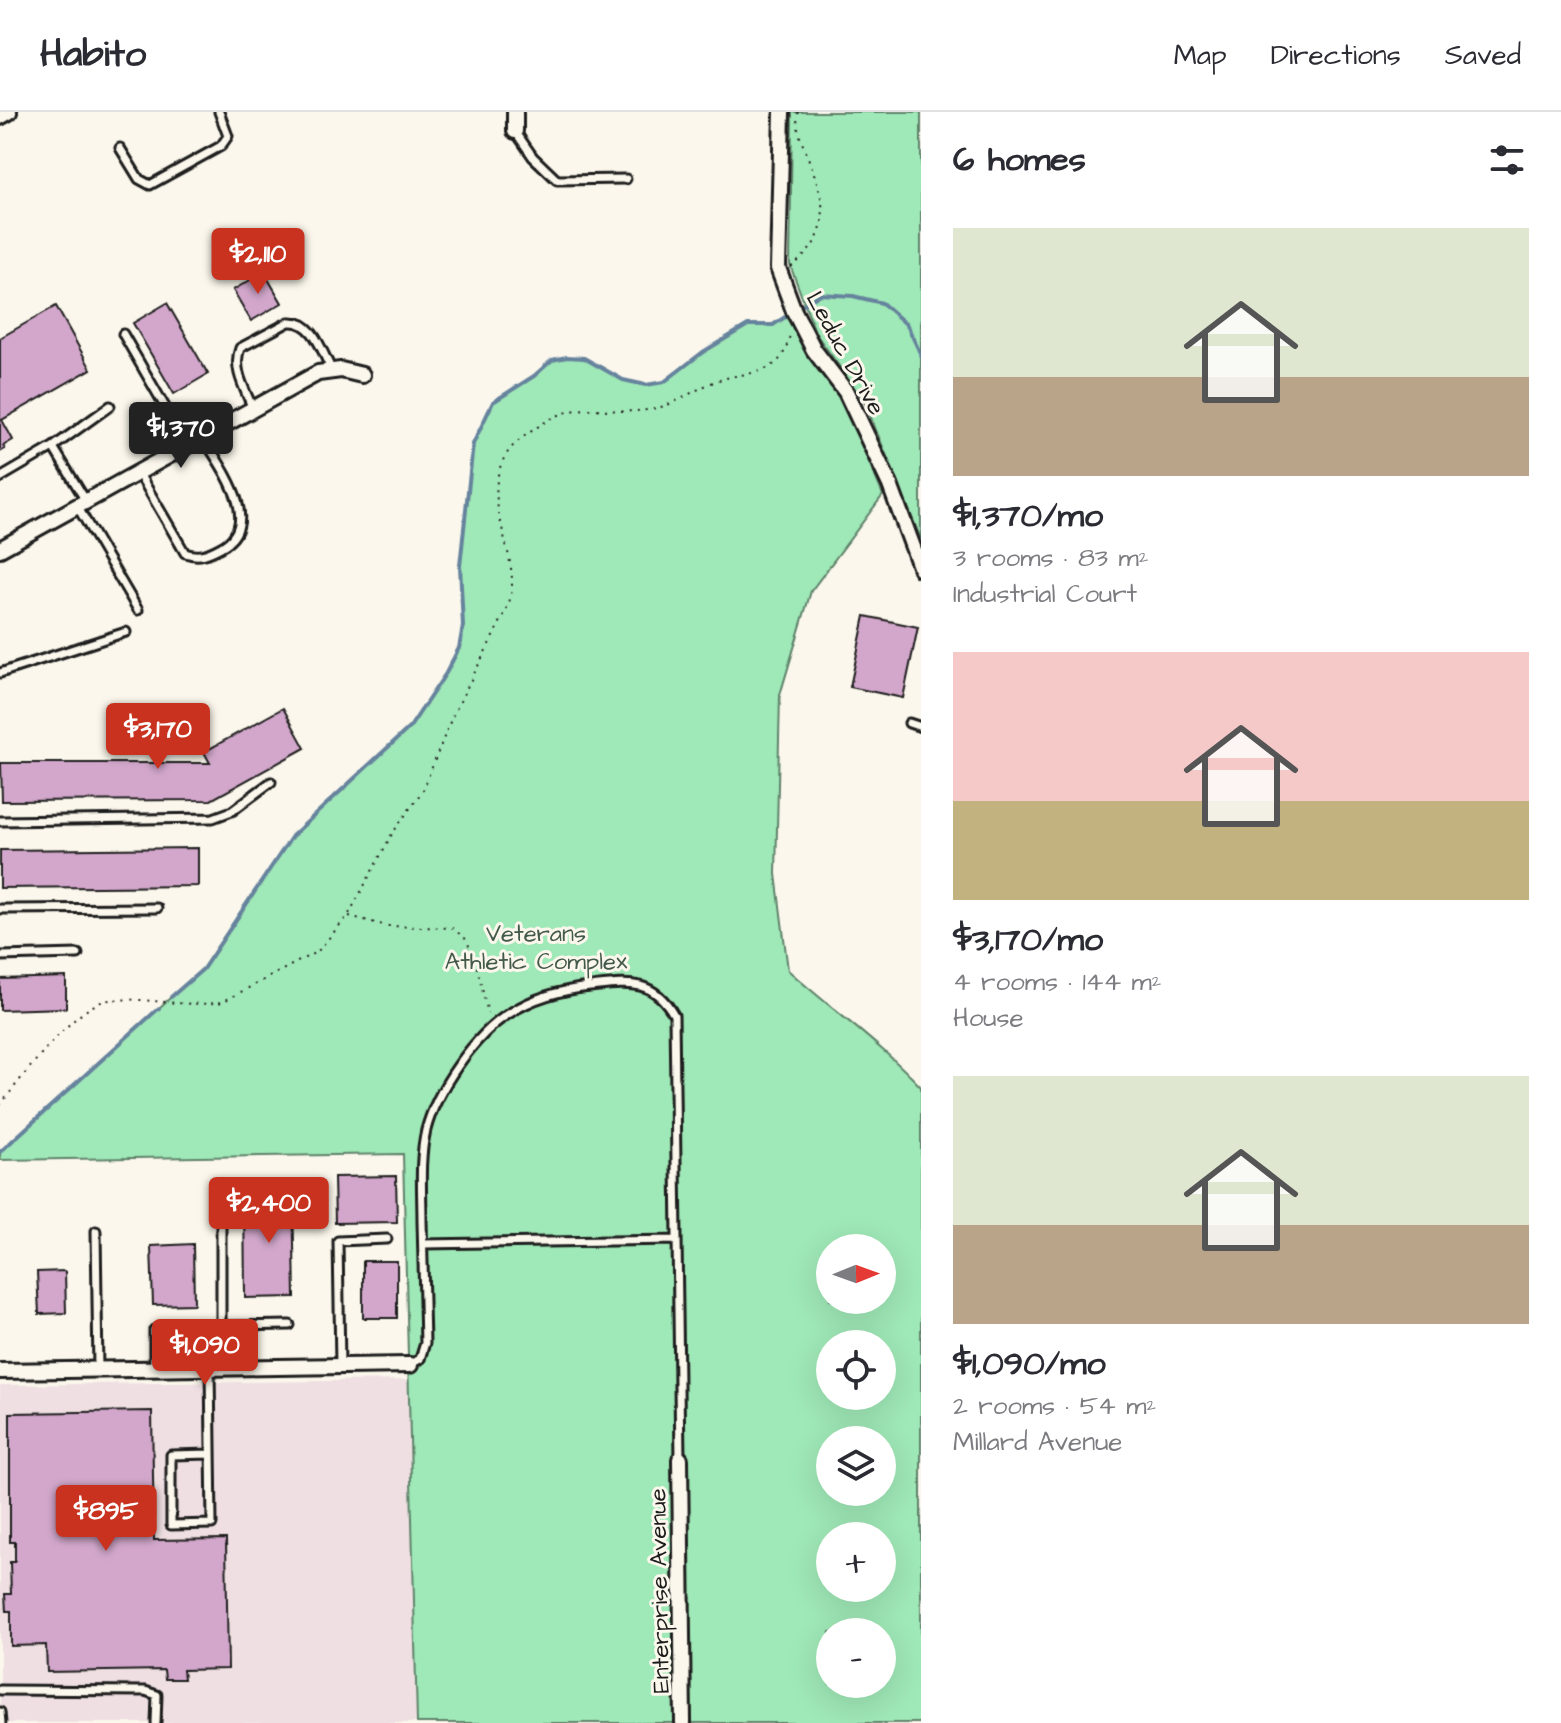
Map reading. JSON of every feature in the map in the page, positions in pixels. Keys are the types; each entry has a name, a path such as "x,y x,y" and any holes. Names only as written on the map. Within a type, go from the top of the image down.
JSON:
{"street":[{"path":"0,117 9,112"},
{"path":"515,112 515,131"},
{"name":"Leduc Drive","path":"782,112 778,268 794,311 814,350 846,392 890,485 920,561"},
{"path":"0,549 318,373 341,370 362,375"},
{"path":"0,1371 410,1365"},
{"name":"Enterprise Avenue","path":"680,1459 683,1723"}],"lane":[{"path":"120,148 139,179 150,185 221,146 228,136 219,112"},
{"path":"515,131 533,157 557,180 626,179"},
{"path":"253,409 237,369 236,357 240,348 289,322 298,321 307,325 332,371"},
{"path":"123,334 187,445"},
{"path":"0,478 53,447 110,406"},
{"path":"138,472 185,553 206,555 231,542 240,526 237,499 203,437"},
{"path":"53,447 138,610"},
{"path":"0,673 126,632"},
{"path":"909,723 921,727"},
{"path":"0,821 213,818 232,811 271,782"},
{"path":"0,909 157,908"},
{"path":"0,956 78,954"},
{"path":"410,1365 420,1359 425,1343 421,1164 426,1129 461,1062 508,1013 535,1000 577,989 629,984 646,986 658,992 674,1015 680,1459"},
{"path":"211,1454 171,1455 171,1525 212,1524 211,1454 215,1368 221,1326 221,1189"},
{"path":"96,1231 98,1370"},
{"path":"340,1366 338,1241 387,1239"},
{"path":"423,1244 677,1240"},
{"path":"221,1326 290,1325"},
{"path":"154,1369 154,1330 185,1328"},
{"path":"0,1690 145,1691 157,1695 156,1723"},
{"path":"0,1712 1,1723"}],"path":[{"path":"783,275 808,255 816,244 822,213 820,193 797,127 798,112"},
{"path":"0,1105 76,1016 92,1004 108,999 204,1005 222,1002 318,951 347,916 392,834 423,790 452,717 505,613 511,595 511,578 497,497 499,475 507,453 519,440 545,422 572,409 627,412 652,409 674,404 722,378 758,372 775,365 785,351 790,336 789,324"},
{"path":"347,916 387,926 452,928 466,939 475,959 493,1027"}],"shaded area":[{"path":"411,1380 416,1723 0,1723 0,1385"}],"green space":[{"path":"792,112 921,112 921,539 864,401 816,334 790,265"},
{"name":"Veterans Athletic Complex","path":"786,317 842,399 883,495 811,591 780,695 776,874 788,970 921,1087 921,1723 417,1723 403,1154 0,1160 0,1152 202,969 292,836 410,727 446,673 459,648 463,626 460,566 473,444 493,402 534,376 552,360 567,357 584,358 623,380 646,385 664,382 703,352 748,325 773,325"}],"building":[{"path":"264,272 282,303 251,321 233,290"},
{"path":"167,303 208,374 174,394 133,323"},
{"path":"56,306 91,369 2,420 13,440 0,452 0,338"},
{"path":"865,616 918,627 903,698 850,687"},
{"path":"283,708 305,748 211,800 2,801 1,763 210,763 204,752"},
{"path":"198,848 198,886 0,888 0,850"},
{"path":"66,977 66,1008 0,1010 0,979"},
{"path":"396,1176 397,1222 335,1223 334,1177"},
{"path":"293,1191 295,1297 245,1298 244,1192"},
{"path":"193,1244 194,1304 153,1305 151,1246"},
{"path":"363,1261 397,1261 397,1318 363,1318"},
{"path":"65,1271 66,1313 39,1314 37,1272"},
{"path":"152,1411 154,1540 226,1539 228,1669 183,1670 184,1679 165,1679 164,1670 47,1672 46,1645 11,1646 11,1611 6,1611 5,1594 11,1594 10,1562 15,1562 15,1542 10,1542 10,1413"}],"waterway":[{"path":"171,997 203,969 292,836 410,727 446,673 459,648 463,626 460,566 473,444 493,402 534,376 552,360 567,357 584,358 623,380 646,385 664,382 703,352 748,325 773,325 820,294 853,296 882,303 907,325 921,355"},
{"path":"0,1152 159,1008"}]}
